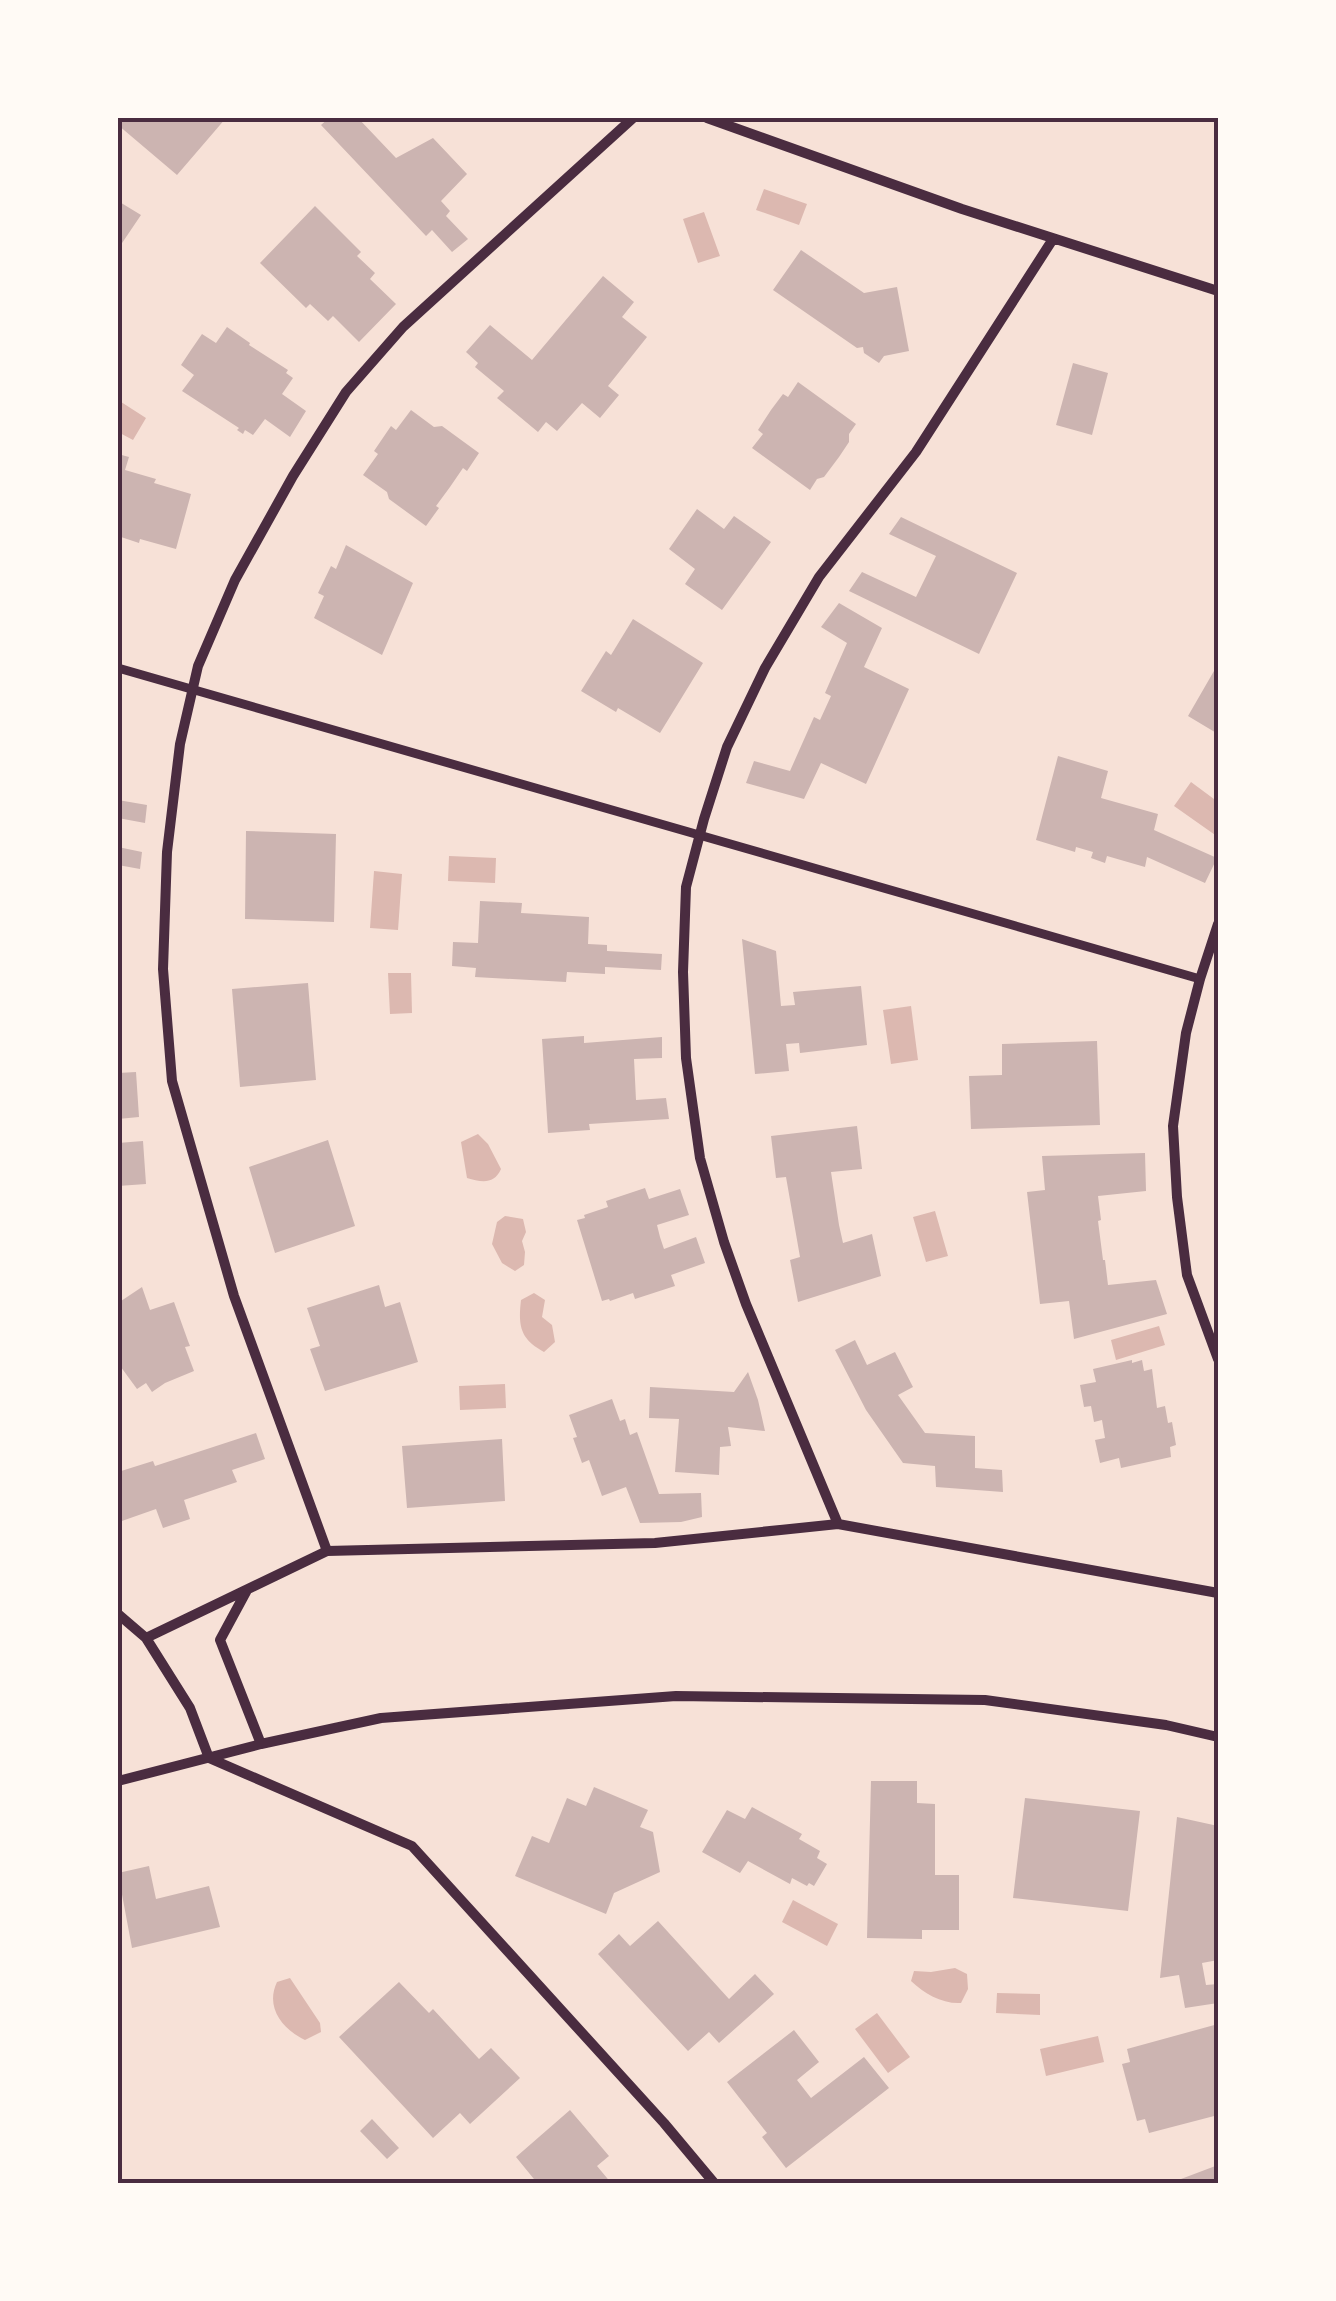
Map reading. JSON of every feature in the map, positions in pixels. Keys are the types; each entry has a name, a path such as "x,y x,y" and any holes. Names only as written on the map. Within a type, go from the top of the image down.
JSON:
{"street":[{"path":"327,1551 234,1296 172,1081 163,969 167,852 180,744 198,666 235,580 346,392 403,327 633,118"},
{"path":"706,118 823,161 1218,291"},
{"path":"838,1524 746,1304 700,1158 686,1058 682,972 686,887 727,747 765,668 819,578 916,452 1053,238"},
{"path":"118,668 1200,979"},
{"path":"1218,924 1186,1033 1173,1126 1187,1275 1218,1359"},
{"path":"146,1638 327,1551 655,1542 838,1524 1218,1593"},
{"path":"247,1590 220,1640 261,1744"},
{"path":"118,1614 146,1638 190,1708 209,1758 412,1846 715,2184"},
{"path":"118,1781 380,1718 676,1696 985,1700 1166,1725 1218,1737"}],"shaded area":[{"path":"764,189 807,204 799,225 756,210"},
{"path":"704,212 720,256 698,263 683,219"},
{"path":"118,400 146,418 133,440 118,432"},
{"path":"1191,782 1218,802 1218,837 1174,806"},
{"path":"449,856 496,858 495,883 448,881"},
{"path":"374,871 402,874 398,930 370,928"},
{"path":"388,973 411,973 412,1013 390,1014"},
{"path":"911,1006 918,1060 891,1064 883,1010"},
{"path":"478,1134 501,1169 487,1181 467,1178 461,1142"},
{"path":"935,1211 948,1256 926,1262 913,1217"},
{"path":"505,1216 523,1219 526,1232 522,1241 524,1265 515,1271 502,1263 492,1244 497,1222"},
{"path":"534,1293 545,1300 542,1317 552,1325 555,1342 544,1352 525,1337 521,1324 521,1300"},
{"path":"1159,1326 1165,1345 1116,1360 1111,1340"},
{"path":"505,1384 506,1408 460,1410 459,1386"},
{"path":"793,1900 838,1924 827,1946 782,1922"},
{"path":"955,1968 967,1974 968,1989 961,2003 934,1997 911,1981 914,1971"},
{"path":"290,1978 320,2023 321,2032 305,2040 283,2023 273,2000 277,1982"},
{"path":"997,1993 1040,1994 1040,2015 996,2013"},
{"path":"877,2013 910,2057 888,2073 855,2029"},
{"path":"1098,2036 1104,2062 1046,2076 1040,2049"}],"building":[{"path":"118,118 226,118 177,175 118,125"},
{"path":"329,118 358,118 396,158 433,138 467,174 441,201 450,211 446,216 468,239 452,252 432,230 426,236 321,125"},
{"path":"118,201 141,215 118,249"},
{"path":"315,206 361,252 357,256 375,273 370,279 396,304 359,342 333,316 328,321 310,304 306,308 260,263"},
{"path":"801,250 864,293 897,287 909,351 884,356 879,363 864,353 863,347 857,348 773,290"},
{"path":"603,276 634,302 622,317 647,337 608,386 619,395 600,418 582,403 557,431 546,422 538,432 497,398 504,391 475,367 478,363 466,352 490,325 532,360"},
{"path":"227,327 288,370 286,373 293,378 282,394 306,411 290,437 265,419 253,435 245,430 243,434 182,391 194,375 181,365 202,334 216,343"},
{"path":"1073,363 1108,373 1092,435 1056,425"},
{"path":"798,382 856,424 839,457 810,490 752,448 763,434 758,430 771,410 783,394 788,397"},
{"path":"411,410 434,427 442,426 479,453 467,471 463,468 426,526 363,475 391,426 396,430"},
{"path":"118,454 129,457 125,470 191,494 176,549 118,536"},
{"path":"697,509 724,529 734,516 771,542 722,610 685,584 695,569 669,549"},
{"path":"901,517 1017,573 979,654 849,591 862,572 916,597 936,556 889,534"},
{"path":"346,545 413,583 382,655 314,618 324,596 318,593 331,566 336,569"},
{"path":"839,603 882,628 864,667 909,689 866,784 821,763 804,799 746,783 754,761 790,771 814,717 820,720 831,696 825,693 847,643 821,627"},
{"path":"633,619 703,663 660,733 581,691 606,651 611,655"},
{"path":"1218,664 1218,734 1188,716"},
{"path":"1058,756 1108,771 1101,798 1158,814 1154,830 1217,858 1205,883 1147,857 1145,867 1107,856 1105,863 1091,858 1093,852 1076,847 1075,852 1036,840"},
{"path":"118,800 147,805 145,823 118,818"},
{"path":"246,831 336,834 334,922 245,919"},
{"path":"118,847 142,852 140,869 118,865"},
{"path":"480,901 522,903 521,913 589,917 588,944 607,945 607,951 662,954 661,970 605,967 605,974 567,972 566,982 475,977 476,968 452,966 453,942 478,943"},
{"path":"742,939 776,951 781,1006 795,1005 793,992 861,986 867,1045 800,1053 799,1043 786,1044 789,1071 755,1074"},
{"path":"308,983 316,1080 240,1087 232,989"},
{"path":"584,1036 584,1043 662,1037 662,1058 634,1059 636,1100 666,1098 669,1119 589,1124 590,1130 548,1133 542,1039"},
{"path":"1097,1041 1100,1125 971,1129 969,1076 1002,1075 1002,1044"},
{"path":"136,1072 139,1117 118,1119 118,1073"},
{"path":"857,1126 862,1169 831,1172 839,1225 843,1243 872,1234 881,1276 798,1302 790,1260 800,1257 786,1177 776,1178 771,1136"},
{"path":"328,1140 355,1226 275,1253 249,1167"},
{"path":"143,1141 146,1184 118,1186 118,1143"},
{"path":"1145,1153 1146,1191 1098,1196 1103,1260 1108,1285 1156,1280 1167,1314 1074,1339 1069,1301 1040,1304 1027,1192 1045,1190 1042,1156"},
{"path":"645,1188 649,1199 680,1189 689,1215 657,1225 664,1249 696,1237 705,1263 671,1275 675,1286 635,1299 633,1293 602,1301 577,1220 608,1207 606,1201"},
{"path":"379,1285 385,1307 400,1302 418,1362 325,1391 310,1349 320,1346 307,1308"},
{"path":"142,1287 150,1310 174,1302 190,1346 185,1347 194,1371 152,1392 146,1383 137,1389 118,1363 118,1303"},
{"path":"855,1340 867,1365 895,1352 913,1387 898,1395 925,1433 975,1436 975,1468 1002,1470 1003,1492 936,1487 935,1466 903,1463 866,1410 835,1350"},
{"path":"1142,1360 1144,1371 1152,1369 1157,1408 1165,1406 1176,1445 1170,1447 1171,1457 1121,1468 1119,1458 1100,1463 1095,1440 1105,1438 1102,1420 1094,1422 1091,1406 1084,1407 1080,1385 1096,1382 1093,1369"},
{"path":"748,1372 765,1431 728,1427 731,1446 720,1447 719,1475 675,1472 679,1419 649,1418 650,1387 734,1392"},
{"path":"612,1399 630,1435 637,1432 659,1494 701,1493 702,1517 640,1523 626,1487 602,1496 589,1460 582,1463 569,1415"},
{"path":"256,1433 265,1459 232,1470 237,1482 184,1500 190,1519 163,1528 156,1509 119,1522 118,1472 153,1461 155,1466"},
{"path":"502,1439 505,1501 407,1508 402,1446"},
{"path":"871,1781 917,1781 917,1803 935,1804 935,1875 959,1875 959,1930 922,1930 922,1939 867,1938"},
{"path":"594,1787 648,1810 640,1827 653,1832 660,1872 614,1893 606,1914 515,1876 532,1836 549,1843 567,1798 586,1806"},
{"path":"1025,1798 1140,1811 1128,1911 1013,1898"},
{"path":"752,1807 802,1834 799,1839 820,1851 817,1858 827,1864 814,1886 792,1878 790,1884 748,1861 740,1873 702,1852 727,1810 745,1819"},
{"path":"1177,1817 1218,1826 1218,1960 1202,1963 1206,1985 1218,1984 1218,2003 1185,2008 1179,1975 1160,1978"},
{"path":"149,1866 156,1899 209,1886 220,1927 132,1948 118,1873"},
{"path":"658,1921 729,1999 755,1974 774,1994 719,2043 709,2032 688,2051 598,1954 619,1934 630,1946"},
{"path":"399,1982 429,2013 433,2009 479,2059 491,2048 520,2078 470,2124 460,2113 433,2138 339,2037"},
{"path":"1218,2024 1218,2115 1149,2133 1145,2119 1137,2121 1122,2064 1130,2062 1127,2049"},
{"path":"794,2030 819,2062 797,2080 811,2098 864,2057 889,2088 786,2168 762,2137 767,2133 727,2082"},
{"path":"570,2110 609,2156 597,2166 612,2184 538,2184 516,2157"},
{"path":"372,2119 399,2148 387,2159 360,2131"},
{"path":"1218,2165 1218,2184 1183,2184 1181,2179"}]}
